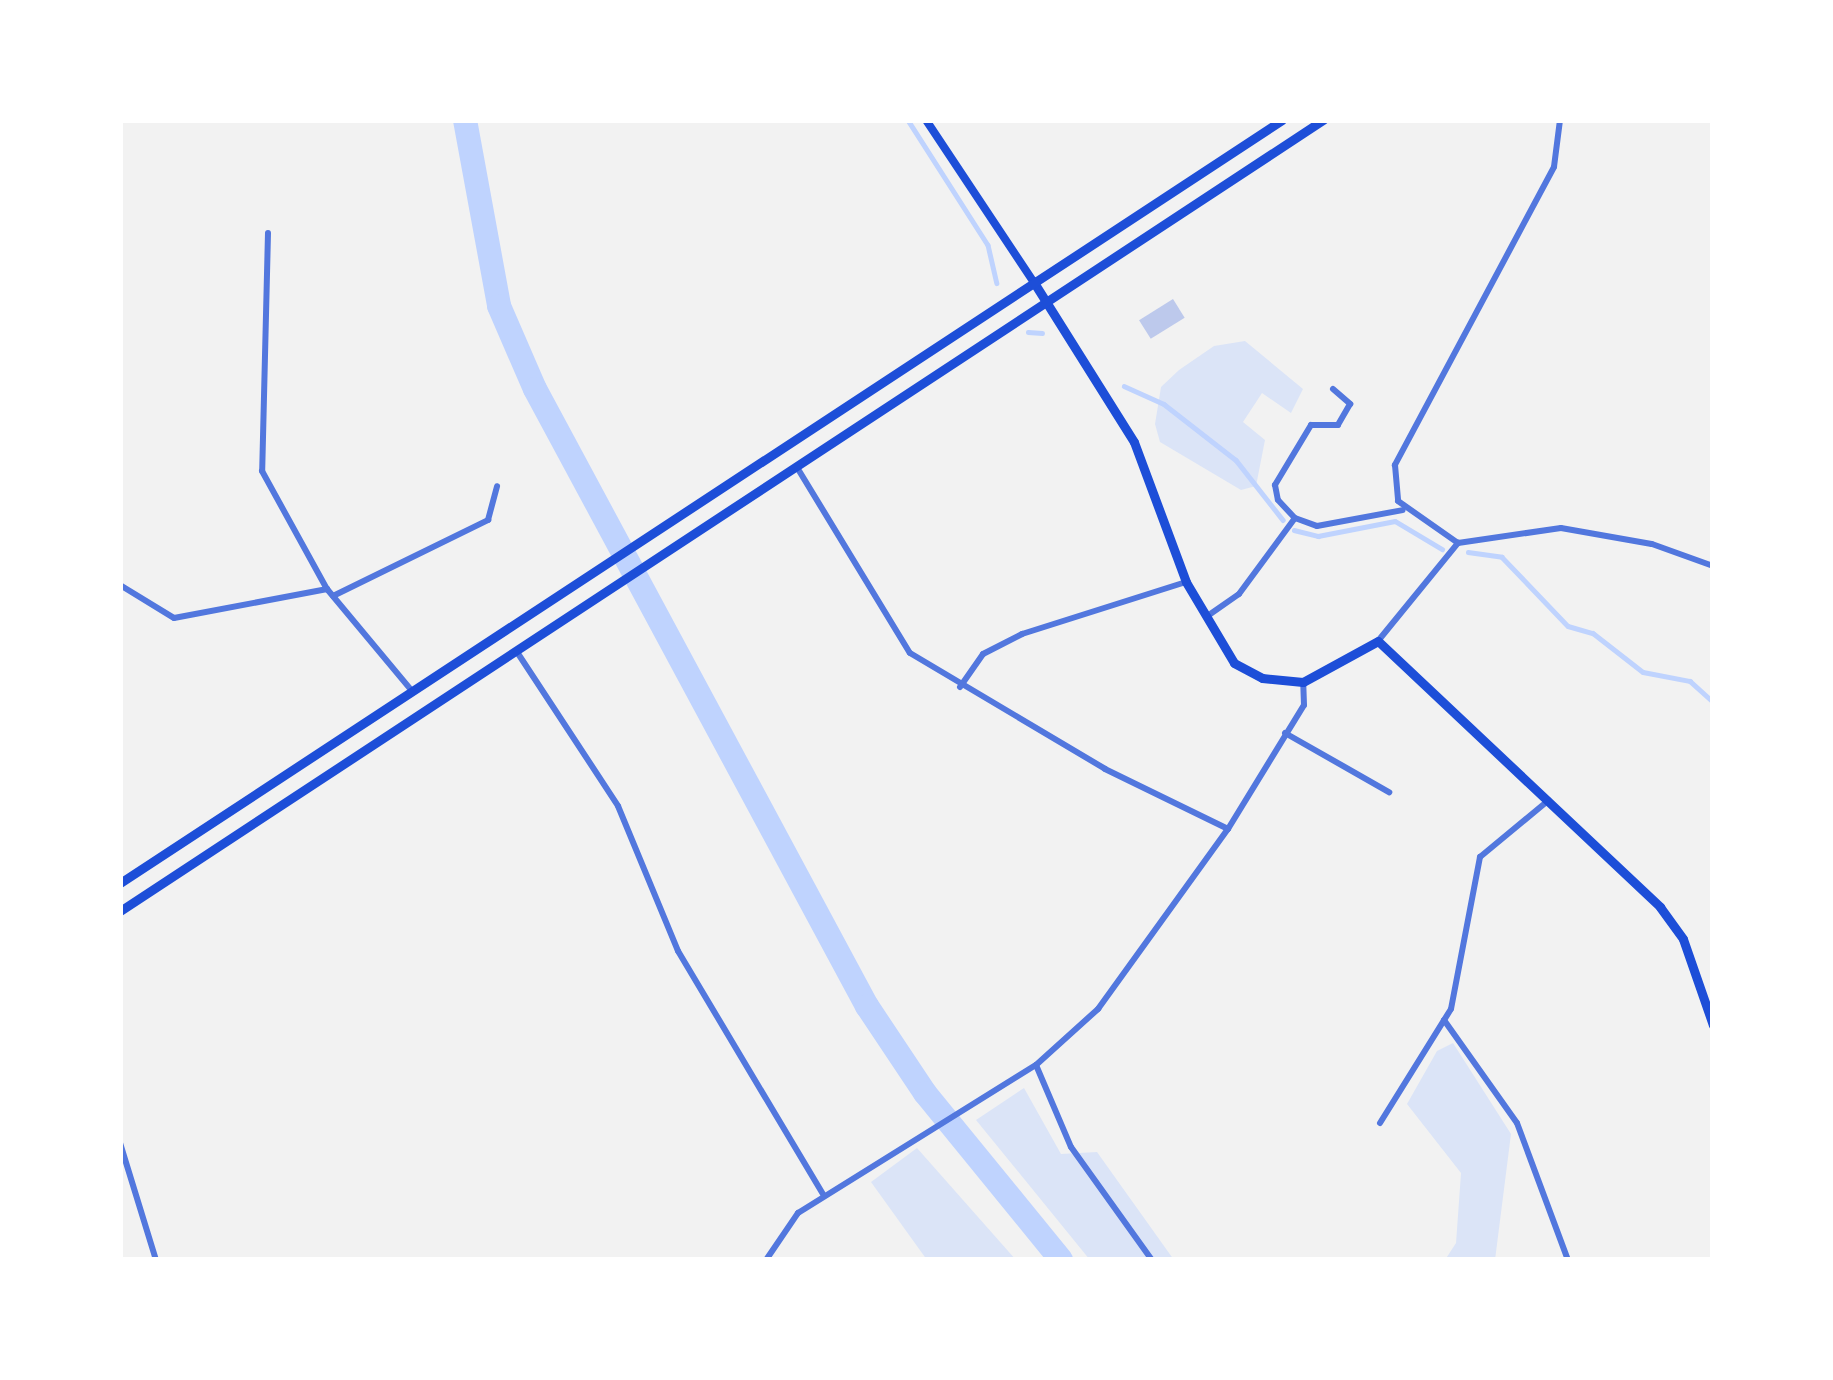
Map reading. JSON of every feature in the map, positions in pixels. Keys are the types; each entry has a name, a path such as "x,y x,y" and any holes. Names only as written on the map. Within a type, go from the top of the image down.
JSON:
{"main road":[{"path":"926,120 1134,442 1186,582 1204,618 1246,673 1303,682 1378,641 1660,907 1683,939 1713,1024"},
{"path":"120,883 1282,120"},
{"path":"120,911 798,470 1323,120"}],"street":[{"path":"1403,510 1395,465 1554,167 1560,120"},
{"path":"268,233 257,448 262,471 330,592 412,692"},
{"path":"1294,518 1275,485 1311,425 1338,425 1350,404 1333,388"},
{"path":"798,470 854,551 896,638 960,687 1228,829"},
{"path":"120,585 174,618 330,592 488,520 497,486"},
{"path":"1294,518 1334,525 1403,510 1457,543 1561,528 1652,544 1713,566"},
{"path":"1204,618 1239,594 1294,518"},
{"path":"1378,641 1457,543"},
{"path":"960,687 983,654 1022,634 1186,582"},
{"path":"517,652 617,806 678,950 823,1195"},
{"path":"766,1260 783,1226 823,1195 1036,1065 1098,1009 1228,829 1304,704 1303,682"},
{"path":"1285,733 1389,792"},
{"path":"1380,1123 1444,1020 1471,931 1472,874 1480,857 1549,800"},
{"path":"1444,1020 1517,1123 1541,1204 1568,1260"},
{"path":"1036,1065 1071,1147 1152,1260"},
{"path":"120,1143 155,1260"}],"shaded area":[{"path":"1245,341 1303,389 1291,413 1262,393 1243,422 1265,440 1256,486 1241,490 1160,442 1155,424 1161,387 1179,370 1214,346"},
{"path":"1453,1043 1511,1134 1495,1260 1445,1260 1456,1243 1461,1173 1407,1104 1437,1051"},
{"path":"1024,1088 1061,1154 1097,1152 1174,1260 1090,1260 976,1120"},
{"path":"917,1148 1016,1260 927,1260 871,1182"}],"building":[{"path":"1173,299 1185,318 1151,339 1139,320"}],"waterway":[{"path":"465,120 499,306 535,389 867,1006 925,1093 1061,1260"},
{"path":"908,120 988,245 997,283"},
{"path":"1028,332 1042,333"},
{"path":"1124,386 1164,404 1236,460 1283,520"},
{"path":"1294,530 1318,536 1395,521 1442,549"},
{"path":"1468,552 1502,557 1568,626 1593,633 1643,672 1690,681 1713,702"}]}
